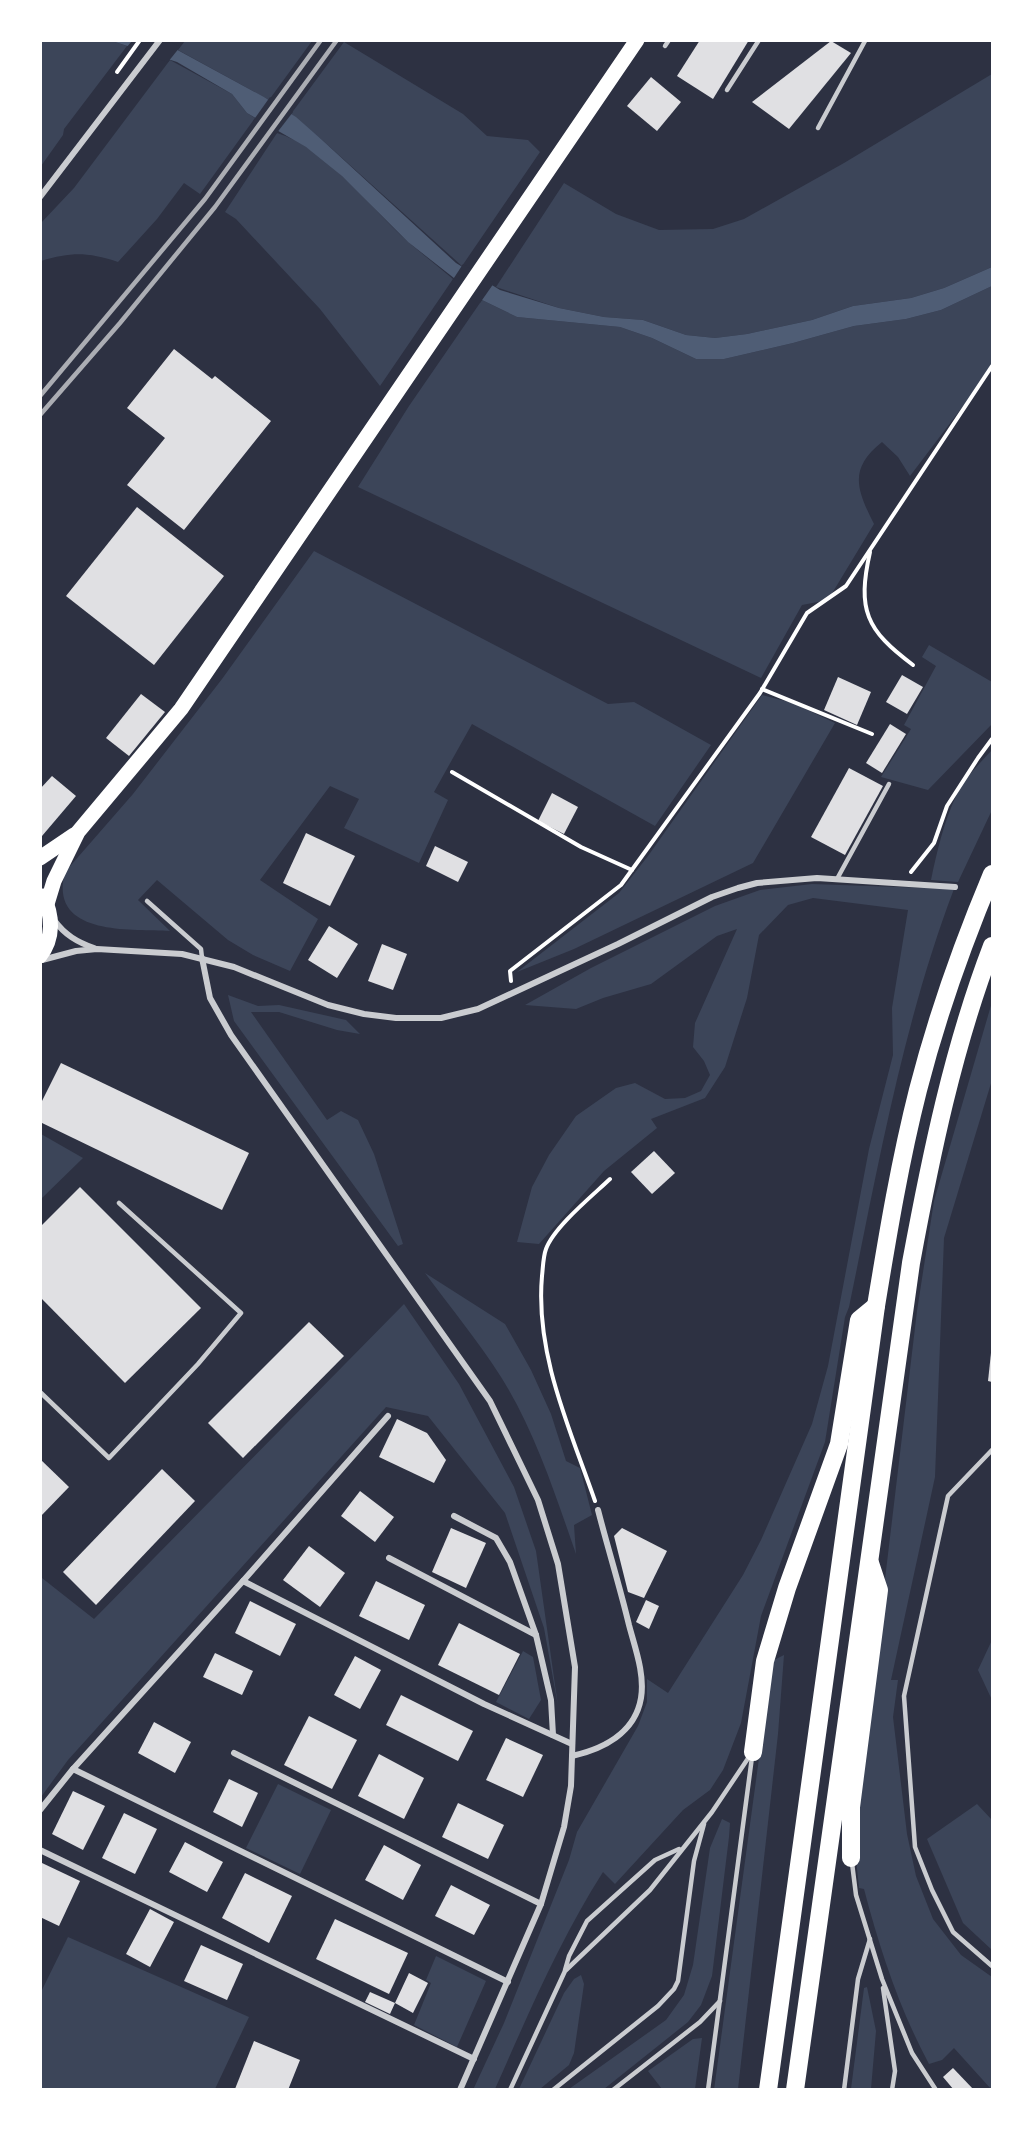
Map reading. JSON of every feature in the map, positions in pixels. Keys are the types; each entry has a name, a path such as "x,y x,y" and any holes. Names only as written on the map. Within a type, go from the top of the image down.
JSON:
{"highway":[{"path":"768,2090 876,1306 898,1182 919,1089 957,965 993,873"},
{"path":"795,2090 900,1333 927,1174 952,1068 993,946"},
{"path":"753,1752 765,1661 787,1588 839,1444 859,1320 876,1306"},
{"path":"851,1858 851,1807 879,1590 868,1558"}],"main road":[{"path":"40,858 78,832 181,709 637,40"},
{"path":"40,956 49,939 51,925 46,903 78,832"}],"street":[{"path":"40,197 66,166 160,40"},
{"path":"40,961 76,951 182,954 234,967 328,1005 364,1014 396,1018 441,1018 478,1009 712,897 757,883 817,878 955,886"},
{"path":"46,903 63,932 97,950"},
{"path":"202,958 210,998 231,1035 490,1401 538,1500 558,1564 575,1666 571,1786 564,1827 542,1904 460,2090"},
{"path":"40,1810 73,1769 388,1416"},
{"path":"572,1756 593,1751 612,1741 627,1727 641,1698 638,1660 598,1510"},
{"path":"454,1516 496,1538 510,1562 536,1635 551,1700 553,1735"},
{"path":"390,1558 536,1635"},
{"path":"243,1581 484,1704 572,1744"},
{"path":"234,1753 542,1904"},
{"path":"73,1769 508,1982"},
{"path":"40,1850 474,2059"}],"lane":[{"path":"665,46 669,40"},
{"path":"727,90 759,40"},
{"path":"818,128 865,41 863,40"},
{"path":"837,879 889,784"},
{"path":"147,901 201,949 202,958"},
{"path":"40,1392 109,1458 198,1364 241,1313 119,1203"},
{"path":"993,1450 948,1496 904,1696 915,1847 932,1890 953,1932 993,1966"},
{"path":"565,1971 650,1890 706,1819 753,1752"},
{"path":"708,2090 753,1752"},
{"path":"553,2090 658,2006 674,1989 678,1981 694,1861 706,1819"},
{"path":"510,2090 565,1971 568,1956 587,1921 656,1860 682,1848"},
{"path":"851,1858 856,1895 882,1979 912,2053 936,2090"},
{"path":"844,2090 858,1979 870,1938"},
{"path":"882,1979 896,2070 892,2090"},
{"path":"613,2090 700,2022 720,2001"}],"path":[{"path":"512,994 510,971 621,885 762,689 807,613 846,586 993,366"},
{"path":"871,548 864,578 865,602 872,628 889,647 913,665"},
{"path":"762,689 872,734"},
{"path":"903,882 934,843 947,806 993,739"},
{"path":"452,772 580,847 632,870"},
{"path":"598,1510 551,1369 543,1334 541,1294 545,1251 552,1237 610,1179"}],"shaded area":[{"path":"41,41 112,41 127,46 64,129 63,135 41,166"},
{"path":"112,41 161,41 264,97 296,117 456,263 500,290 559,308 604,317 643,320 686,335 715,338 747,334 812,320 853,306 911,298 944,288 992,267 992,286 941,310 906,319 854,326 724,359 696,359 652,338 620,327 517,317 482,300 408,242 342,176 306,147 247,113 232,94 177,62"},
{"path":"185,41 312,41 269,100 178,50"},
{"path":"344,42 463,114 487,136 528,140 540,152 462,266 291,114"},
{"path":"170,60 232,94 247,113 255,118 200,194 184,183 157,219 118,262 80,254 41,261 41,223 74,188"},
{"path":"992,74 992,267 944,288 911,298 853,306 812,320 747,334 715,338 686,335 643,320 604,317 559,308 496,287 564,183 616,214 659,230 713,229 744,219 844,163"},
{"path":"277,133 313,151 330,165 407,241 453,279 380,386 320,309 236,219 225,212"},
{"path":"992,286 992,368 910,476 898,457 882,442 864,461 860,471 860,490 874,524 828,600 802,605 761,678 358,487 409,406 482,300 517,317 620,327 652,338 696,359 724,359 854,326 906,319 941,310"},
{"path":"314,551 608,704 634,702 711,745 655,826 472,724 434,792 448,800 419,863 344,828 359,799 330,786 260,880 318,919 290,971 253,955 228,940 157,880 138,900 170,931 114,928 96,925 80,918 68,908 63,893 65,872 133,794 222,679"},
{"path":"929,645 992,682 992,724 928,790 881,777 911,729 904,725 936,666 922,657"},
{"path":"762,695 793,703 835,723 753,863 574,949 517,972 619,893 648,856"},
{"path":"992,750 992,810 958,882 931,880 938,847 952,804 968,776"},
{"path":"812,884 954,889 920,991 893,1096 845,1317 825,1442 761,1616 741,1723 723,1770 710,1790 683,1810 615,1884 603,1872 558,1951 495,2089 473,2090 504,2023 569,1860 577,1832 638,1726 647,1702 647,1679 668,1693 743,1575 761,1540 812,1424 828,1366 869,1149 893,1055 892,1008 908,910 813,898 788,905 759,935 747,998 725,1067 705,1098 651,1119 657,1128 604,1171 539,1244 517,1242 532,1187 549,1155 576,1116 616,1088 635,1083 665,1099 685,1098 701,1091 710,1075 704,1061 693,1047 695,1023 737,929 717,936 651,984 603,998 576,1009 525,1005 591,968 715,906 760,890"},
{"path":"228,995 258,1006 279,1005 346,1020 360,1034 337,1030 279,1012 251,1012 327,1120 341,1111 358,1120 374,1154 403,1244 398,1246 234,1021"},
{"path":"992,1002 992,1080 944,1238 935,1477 891,1680 898,1680 893,1717 907,1834 916,1876 933,1919 961,1955 992,1977 991,2089 954,2048 942,2060 929,2064 908,2022 891,1978 864,1889 859,1888 854,1839 917,1311 934,1201"},
{"path":"41,1134 83,1158 41,1199"},
{"path":"425,1273 505,1324 531,1370 551,1414 566,1461 580,1468 592,1515 574,1525 576,1554 543,1463 513,1398 483,1350"},
{"path":"404,1304 459,1384 514,1487 536,1551 558,1706 544,1628 505,1513 428,1416 386,1407 68,1760 41,1797 41,1579 94,1619"},
{"path":"992,1640 992,1700 978,1670"},
{"path":"523,1651 533,1657 541,1700 529,1719 496,1702"},
{"path":"784,1655 778,1734 738,2089 714,2090 770,1677 774,1660"},
{"path":"278,1784 331,1810 300,1874 246,1848"},
{"path":"977,1804 992,1820 992,1950 963,1923 927,1839"},
{"path":"722,1819 730,1823 729,1837 712,1976 701,2005 688,2022 604,2089 569,2089 666,2020 684,1995 693,1965 710,1848"},
{"path":"68,1937 249,2017 215,2089 41,2089 41,1992"},
{"path":"436,1956 486,1981 457,2047 414,2025 431,1983 426,1980"},
{"path":"581,1975 584,1984 574,2053 569,2065 540,2089 519,2089 564,1993 574,1979"},
{"path":"867,1987 876,2031 871,2089 851,2089 864,1988"},
{"path":"702,2038 695,2089 662,2089 648,2071 693,2039"}],"pier":[{"path":"167,40 180,47 168,62 125,49 132,41"},
{"path":"270,97 293,112 276,134 253,121"},
{"path":"463,264 494,283 480,303 452,281"}],"building":[{"path":"700,40 749,40 713,99 677,76"},
{"path":"831,41 851,53 789,129 752,102"},
{"path":"651,77 681,102 657,131 627,106"},
{"path":"174,349 212,379 215,376 271,421 184,530 127,485 165,438 127,408"},
{"path":"137,507 224,576 154,665 66,596"},
{"path":"902,675 923,687 907,714 886,702"},
{"path":"838,677 871,692 857,725 824,710"},
{"path":"141,694 165,712 129,756 106,738"},
{"path":"890,724 906,734 882,773 866,763"},
{"path":"849,768 883,786 845,855 811,837"},
{"path":"52,776 76,796 42,836 40,834 40,789"},
{"path":"552,793 578,807 564,834 538,821"},
{"path":"306,833 355,856 330,906 283,883"},
{"path":"435,846 468,862 458,882 426,866"},
{"path":"329,926 358,944 337,978 308,960"},
{"path":"382,944 407,954 393,990 368,981"},
{"path":"61,1063 249,1153 222,1210 40,1122 40,1105"},
{"path":"654,1151 675,1173 652,1194 631,1172"},
{"path":"80,1187 201,1308 125,1383 40,1297 40,1227"},
{"path":"309,1322 344,1356 243,1458 208,1423"},
{"path":"992,1353 992,1382 988,1381"},
{"path":"397,1419 427,1433 446,1460 434,1483 379,1457"},
{"path":"40,1459 69,1487 40,1517"},
{"path":"162,1469 195,1501 96,1605 63,1572"},
{"path":"360,1491 394,1517 375,1542 341,1516"},
{"path":"451,1528 486,1543 466,1588 432,1572"},
{"path":"622,1528 667,1551 644,1598 628,1592 614,1536"},
{"path":"309,1546 345,1573 320,1607 283,1580"},
{"path":"376,1581 425,1605 409,1640 359,1616"},
{"path":"646,1600 659,1606 649,1629 636,1622"},
{"path":"250,1601 296,1624 280,1656 235,1633"},
{"path":"459,1623 520,1654 499,1695 438,1665"},
{"path":"215,1653 253,1671 242,1695 203,1677"},
{"path":"355,1656 381,1670 360,1709 334,1695"},
{"path":"401,1695 473,1731 458,1761 386,1725"},
{"path":"309,1716 357,1740 332,1789 284,1765"},
{"path":"154,1722 191,1742 175,1773 138,1753"},
{"path":"506,1738 543,1755 523,1797 486,1780"},
{"path":"379,1754 424,1778 404,1819 358,1796"},
{"path":"229,1779 258,1793 242,1827 213,1812"},
{"path":"73,1791 105,1806 83,1850 52,1834"},
{"path":"458,1803 504,1825 488,1859 442,1837"},
{"path":"124,1813 157,1829 135,1874 102,1858"},
{"path":"185,1842 223,1862 207,1892 169,1872"},
{"path":"384,1845 421,1865 403,1900 365,1880"},
{"path":"42,1863 80,1881 59,1926 40,1917 40,1867"},
{"path":"245,1873 292,1896 269,1943 222,1918"},
{"path":"451,1885 490,1905 474,1935 435,1916"},
{"path":"150,1909 174,1922 150,1967 126,1954"},
{"path":"335,1919 408,1953 389,1994 316,1959"},
{"path":"201,1945 243,1964 227,2000 184,1981"},
{"path":"409,1973 428,1983 413,2013 395,2003"},
{"path":"370,1992 395,2003 390,2014 365,2002"},
{"path":"254,2041 300,2060 288,2090 235,2089"},
{"path":"953,2068 974,2090 954,2090 943,2077"}],"railway":[{"path":"40,396 205,199 321,40"},
{"path":"40,415 120,323 215,207 337,40"}]}
